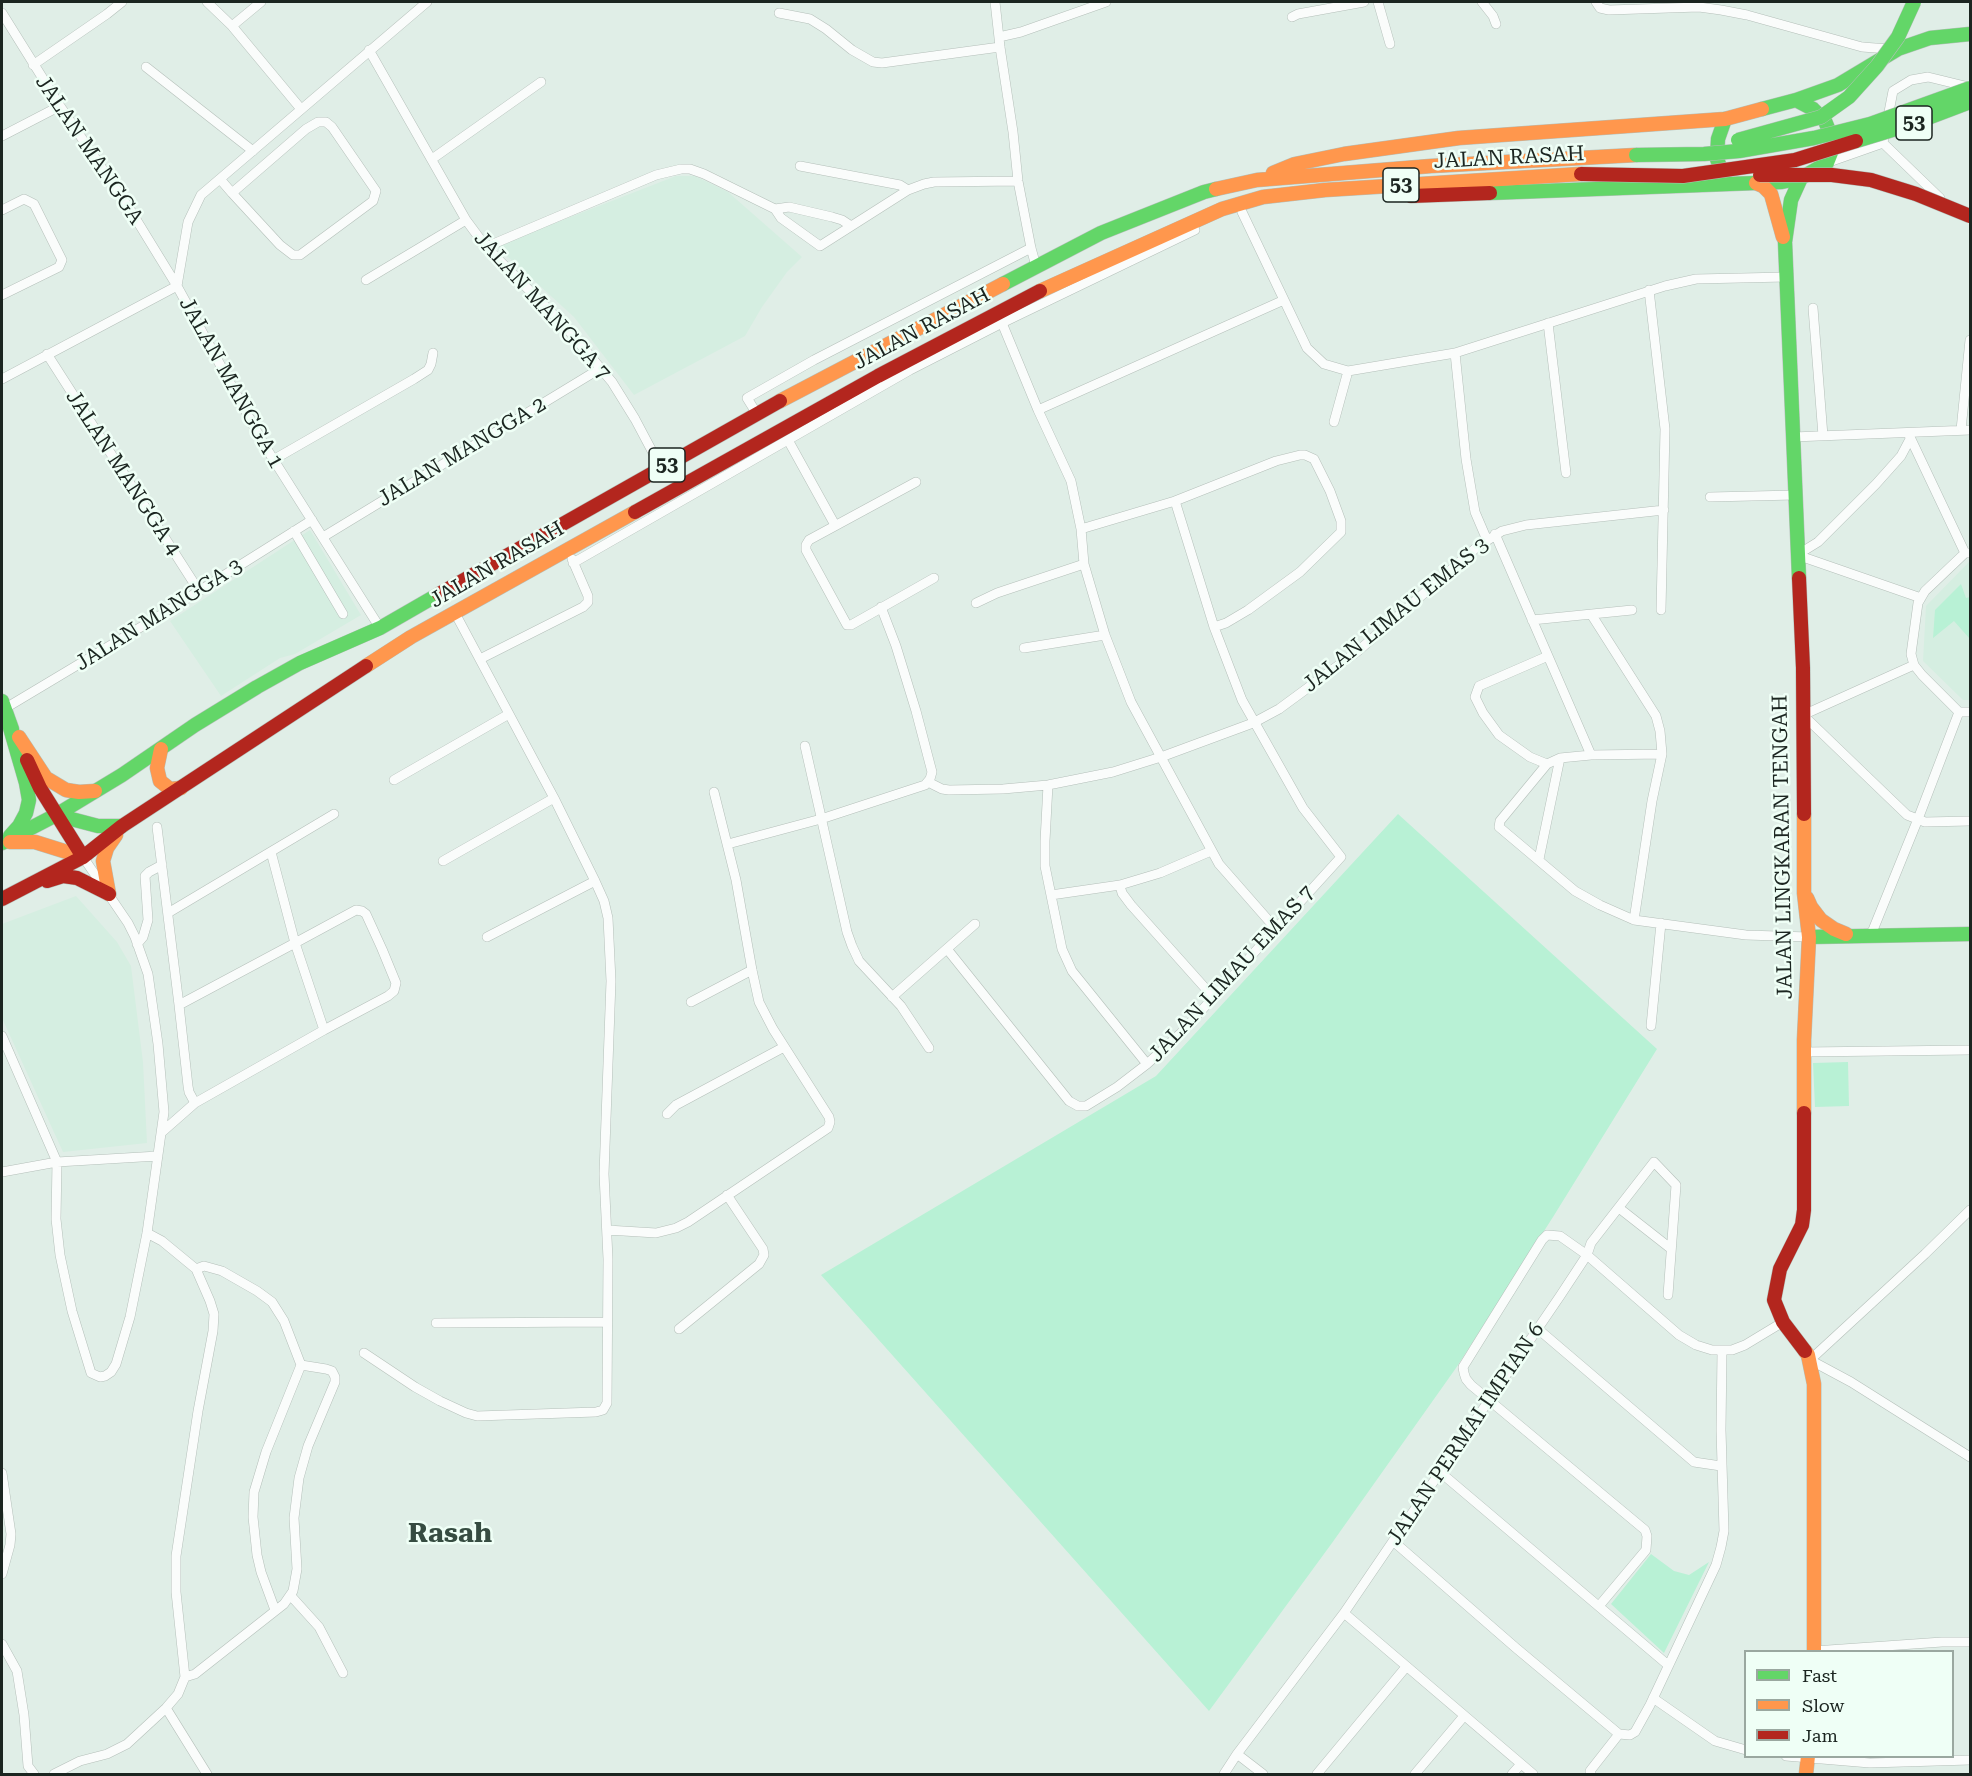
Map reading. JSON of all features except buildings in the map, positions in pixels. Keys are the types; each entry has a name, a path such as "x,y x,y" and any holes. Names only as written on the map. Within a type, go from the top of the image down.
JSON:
{"main road":[{"path":"1636,155 1747,138 1821,117 1849,97 1877,66 1898,37 1914,2"},
{"path":"1257,180 1295,164 1344,154 1459,138 1725,119 1823,92 1892,54 1930,39 1971,34"},
{"path":"1825,121 1857,95 1883,68 1892,54"},
{"name":"JALAN RASAH","path":"3,842 56,815 195,725 291,668 339,644 380,628 482,568 823,377 1101,233 1204,192 1257,180 1431,166 1739,151 1814,138 1870,124 1971,88"},
{"path":"1222,209 1277,202 1782,182 1801,178 1827,163 1833,148 1832,138 1825,121 1813,109 1796,100"},
{"name":"JALAN RASAH","path":"2,899 83,857 122,826 411,637 566,549 837,398 1026,298 1222,209 1263,198 1325,190 1581,174 1683,176 1795,160 1911,124 1971,102"},
{"path":"1725,119 1718,139 1718,159 1727,183"},
{"path":"1683,176 1832,175 1871,180 1916,194 1971,216"},
{"name":"JALAN LINGKARAN TENGAH","path":"1801,178 1791,200 1785,242 1803,668 1804,893 1809,937 1804,1052 1804,1210 1802,1225 1780,1269 1774,1294 1775,1307 1809,1360 1814,1384 1814,1650"},
{"name":"JALAN LINGKARAN TENGAH","path":"1756,183 1771,194 1785,242"},
{"path":"4,710 46,778 66,790 80,792 97,790"},
{"path":"4,710 40,788 83,857"},
{"path":"3,842 20,826 28,800 26,783 4,710"},
{"path":"161,749 157,768 160,781 170,789 181,788"},
{"path":"56,815 98,826 122,826"},
{"path":"109,894 103,861 107,848 122,826"},
{"path":"3,842 35,842 83,857"},
{"path":"31,885 63,876 87,882 109,894"},
{"path":"1804,893 1821,920 1834,929 1848,934"},
{"path":"1809,937 1848,934 1971,934"},
{"path":"1806,1774 1808,1758"}],"street":[{"path":"33,65 122,2"},
{"path":"207,2 232,26 298,111 306,129"},
{"path":"232,26 261,2"},
{"name":"JALAN MANGGA 1","path":"380,628 273,459 177,286 188,222 201,195 427,2"},
{"path":"995,2 1018,181 1030,248 1036,266"},
{"path":"999,37 1021,32 1106,2"},
{"path":"1292,17 1364,2"},
{"path":"1378,2 1390,44"},
{"path":"1482,2 1496,24"},
{"path":"1596,2 1600,8 1609,10 1699,4 1892,54"},
{"path":"779,12 810,19 852,50 873,62 882,63 1000,47"},
{"name":"JALAN MANGGA","path":"2,13 33,65 131,211 177,286"},
{"name":"JALAN MANGGA 7","path":"369,50 466,220 486,247 565,326 620,392 661,468"},
{"path":"146,67 253,151"},
{"path":"1883,143 1893,91 1911,80 1928,77 1971,88"},
{"path":"432,159 541,82"},
{"path":"2,136 60,106"},
{"path":"220,179 232,193 279,245 293,255 300,255 373,201 376,191 332,127 326,122 318,122 306,129 232,193"},
{"path":"1832,138 1855,153"},
{"path":"1827,163 1883,143"},
{"path":"1883,143 1971,226"},
{"path":"800,166 900,185 908,190"},
{"path":"486,247 656,175 681,169 690,169 704,174 775,209 781,218 820,246 908,190 934,182 1018,181"},
{"path":"2,210 24,199 34,204 62,260 59,267 2,295"},
{"path":"573,563 910,370 1002,323 1214,222 1277,202"},
{"path":"775,209 789,207 842,220 851,226"},
{"path":"1242,212 1304,343 1314,357 1324,364 1348,371 1455,353 1649,290 1696,279 1786,277"},
{"path":"366,280 466,220"},
{"path":"757,414 747,398 814,360 1030,248"},
{"path":"2,379 177,286"},
{"path":"1649,290 1665,429 1661,610"},
{"path":"1038,410 1284,300"},
{"path":"1813,308 1823,436"},
{"path":"1002,323 1038,410 1071,481 1081,530 1084,564 1105,635 1131,702 1211,851 1229,876 1276,929"},
{"path":"1548,323 1566,473"},
{"path":"1793,437 1909,435 1966,430 1971,340"},
{"path":"273,459 414,380 428,369 433,353"},
{"path":"1455,353 1466,459 1475,512 1491,537 1532,620 1591,755"},
{"name":"JALAN MANGGA 4","path":"47,354 199,591"},
{"path":"814,360 823,377"},
{"name":"JALAN MANGGA 2","path":"323,537 601,368"},
{"path":"1334,422 1348,371"},
{"path":"1909,435 1968,553 1925,591 1918,603 1911,654 1914,665 1922,675 1959,712 1971,712"},
{"path":"1797,555 1818,542 1876,484 1901,456 1909,435"},
{"path":"789,440 835,525"},
{"path":"1081,530 1175,501 1276,461 1305,455 1317,463 1341,521 1341,532 1338,537 1300,572 1248,610 1214,627"},
{"path":"916,482 809,540 806,550 847,626 852,626 934,578"},
{"path":"1710,497 1795,495"},
{"path":"1175,501 1214,627 1234,682 1253,723"},
{"name":"JALAN LIMAU EMAS 3","path":"928,782 942,789 1003,789 1048,785 1113,772 1253,723 1279,709 1358,651 1491,537 1502,531 1526,525 1664,510"},
{"name":"JALAN MANGGA 3","path":"4,710 312,520"},
{"path":"294,531 343,614"},
{"path":"480,660 585,605 588,596 566,549"},
{"path":"1797,555 1921,598"},
{"path":"976,603 1018,585 1084,564"},
{"path":"728,844 821,819 928,782 932,772 919,722 896,646 881,608"},
{"path":"1532,620 1632,610"},
{"path":"364,1353 432,1397 477,1416 596,1412 603,1410 607,1403 607,1230 604,1174 611,981 608,918 604,901 595,881 554,798 455,613"},
{"path":"1591,614 1656,716 1660,731 1662,754 1652,801 1634,920"},
{"path":"1024,648 1105,635"},
{"path":"1547,764 1530,756 1499,735 1475,697 1479,686 1548,656"},
{"path":"1914,665 1803,715 1907,815 1924,822 1971,821"},
{"path":"1869,935 1918,819 1959,712"},
{"path":"394,780 509,714"},
{"name":"JALAN LIMAU EMAS 7","path":"947,949 1069,1101 1078,1106 1086,1106 1147,1065 1214,998 1341,857 1302,808 1253,723"},
{"path":"805,746 852,946 859,962 901,1006 929,1048"},
{"path":"1662,754 1560,758 1547,764 1500,821 1499,827 1575,891 1600,906 1634,920 1746,935 1809,937"},
{"path":"1539,859 1560,758"},
{"path":"1048,785 1044,840 1045,866 1062,949 1072,971 1147,1065"},
{"path":"607,1230 664,1232 688,1222 828,1128 830,1122 759,1002 736,880 714,792"},
{"path":"443,861 554,798"},
{"path":"168,913 334,814"},
{"path":"157,828 188,1086 195,1103"},
{"path":"1051,895 1120,885 1160,873 1211,851"},
{"path":"271,852 295,943 324,1030"},
{"path":"2,1036 57,1162 56,1219 60,1255 72,1311 91,1373 95,1376 105,1376 116,1364 130,1317 147,1233 165,1112 148,974 128,923 83,857"},
{"path":"138,944 143,937 148,920 145,876 162,865"},
{"path":"487,937 595,881"},
{"path":"1120,885 1122,893 1131,905 1214,998"},
{"path":"162,1132 195,1103 388,996 394,991 396,983 366,914 362,910 356,910 179,1005"},
{"path":"1651,1026 1661,923"},
{"path":"892,997 975,924"},
{"path":"691,1002 752,970"},
{"path":"667,1114 676,1106 784,1047"},
{"path":"1804,1052 1971,1050"},
{"path":"2,1172 57,1162 158,1156"},
{"name":"JALAN PERMAI IMPIAN 6","path":"1224,1774 1344,1613 1538,1329 1587,1255 1591,1243 1654,1162 1676,1185 1670,1248"},
{"path":"679,1329 759,1264 764,1255 727,1195"},
{"path":"1619,1208 1670,1248 1668,1295"},
{"path":"1971,1210 1809,1360 1851,1382 1971,1457"},
{"path":"54,1774 80,1761 117,1750 127,1744 166,1708 178,1694 185,1677 176,1592 176,1556 214,1322 210,1301 196,1269 162,1241 147,1233"},
{"path":"1599,1606 1646,1550 1645,1530 1489,1400 1466,1379 1463,1366 1542,1240 1547,1235 1560,1236 1587,1255 1679,1335 1696,1345 1722,1351 1732,1350 1745,1345 1783,1322"},
{"path":"196,1269 204,1266 222,1271 272,1302 284,1321 301,1365 266,1452 254,1492 253,1517 257,1555 275,1610"},
{"path":"436,1323 607,1322"},
{"path":"1538,1329 1695,1462 1721,1466"},
{"path":"1393,1541 1619,1734 1630,1735 1635,1732 1653,1698 1716,1565 1721,1547 1724,1531 1721,1466 1722,1351"},
{"path":"185,1677 195,1674 275,1610 291,1596 296,1584 294,1518 299,1478 312,1437 335,1382 332,1371 301,1365"},
{"path":"1440,1472 1668,1665"},
{"path":"2,1473 11,1534 2,1574"},
{"path":"291,1596 319,1627 343,1673"},
{"path":"1344,1613 1533,1774"},
{"path":"1828,1650 1971,1642"},
{"path":"2,1644 16,1671 24,1715 28,1766 34,1774"},
{"path":"1317,1774 1406,1667"},
{"path":"1653,1698 1715,1741 1744,1749"},
{"path":"166,1708 207,1774"},
{"path":"1415,1774 1464,1716"},
{"path":"1591,1774 1590,1771 1619,1734"},
{"path":"1237,1754 1263,1774"},
{"path":"1808,1758 1870,1763 1971,1760"},
{"path":"1512,1774 1521,1764"}],"shaded area":[{"path":"676,176 695,176 728,192 802,257 787,272 745,336 634,395 574,317 496,246"},
{"path":"310,530 361,615 295,654 280,658 221,696 170,621"},
{"path":"1969,562 1970,700 1963,700 1923,661 1926,606"},
{"path":"76,896 117,942 131,966 143,1062 147,1143 63,1152 2,1018 2,924"}],"green space":[{"path":"1961,584 1966,598 1970,597 1970,639 1954,621 1933,638 1935,610"},
{"path":"1398,814 1657,1049 1456,1368 1209,1711 821,1275 1156,1076"},
{"path":"1848,1062 1849,1106 1815,1107 1813,1063"},
{"path":"1651,1554 1674,1571 1689,1575 1709,1562 1664,1653 1611,1604"}],"traffic: fast":[{"path":"1738,140 1821,117 1849,97 1877,66 1898,37 1914,2"},
{"path":"1796,100 1838,85 1898,49 1930,38 1970,34"},
{"path":"1636,155 1739,151 1814,138 1870,124 1970,88"},
{"path":"1490,193 1782,182 1801,178 1827,163 1833,148 1832,138 1825,121 1813,109 1796,100 1762,109"},
{"path":"1856,141 1912,124 1970,102"},
{"path":"1720,167 1717,159 1718,139 1725,119"},
{"path":"1799,578 1785,242 1791,200 1801,178"},
{"path":"1003,284 1101,233 1216,189"},
{"path":"2,843 56,815 122,775 195,725 257,687 300,663 380,628 439,594"},
{"path":"2,701 12,729"},
{"path":"8,721 29,800 26,813 10,836"},
{"path":"56,815 98,826 122,826"},
{"path":"1809,937 1970,934"}],"traffic: slow":[{"path":"1273,173 1295,164 1344,154 1459,138 1725,119 1762,109"},
{"path":"1216,189 1257,180 1431,166 1636,155"},
{"path":"1040,291 1222,209 1263,197 1325,190 1581,174"},
{"path":"1756,183 1771,194 1783,237"},
{"path":"780,401 1003,284"},
{"path":"366,666 411,637 635,512"},
{"path":"19,737 46,778 66,790 95,791"},
{"path":"161,749 157,768 160,781 170,789 181,788"},
{"path":"1804,814 1804,893 1809,937 1804,1040 1804,1113"},
{"path":"109,894 103,861 107,848 116,835"},
{"path":"10,842 35,842 83,857"},
{"path":"1807,898 1821,920 1846,934"},
{"path":"1805,1351 1808,1355 1814,1384 1814,1650"},
{"path":"1806,1774 1808,1758"}],"traffic: jam":[{"path":"1581,174 1683,176 1795,160 1856,141"},
{"path":"1760,175 1832,175 1871,180 1916,194 1970,216"},
{"path":"1411,196 1490,193"},
{"path":"635,512 878,376 1040,291"},
{"path":"439,594 780,401"},
{"path":"1799,578 1803,668 1804,814"},
{"path":"2,899 83,857 122,826 366,666"},
{"path":"27,760 40,788 83,857"},
{"path":"47,881 63,876 77,878 109,894"},
{"path":"1804,1113 1802,1225 1780,1269 1774,1300 1783,1322 1805,1351"}],"district":[{"name":"Rasah","path":"450,1534"}]}
